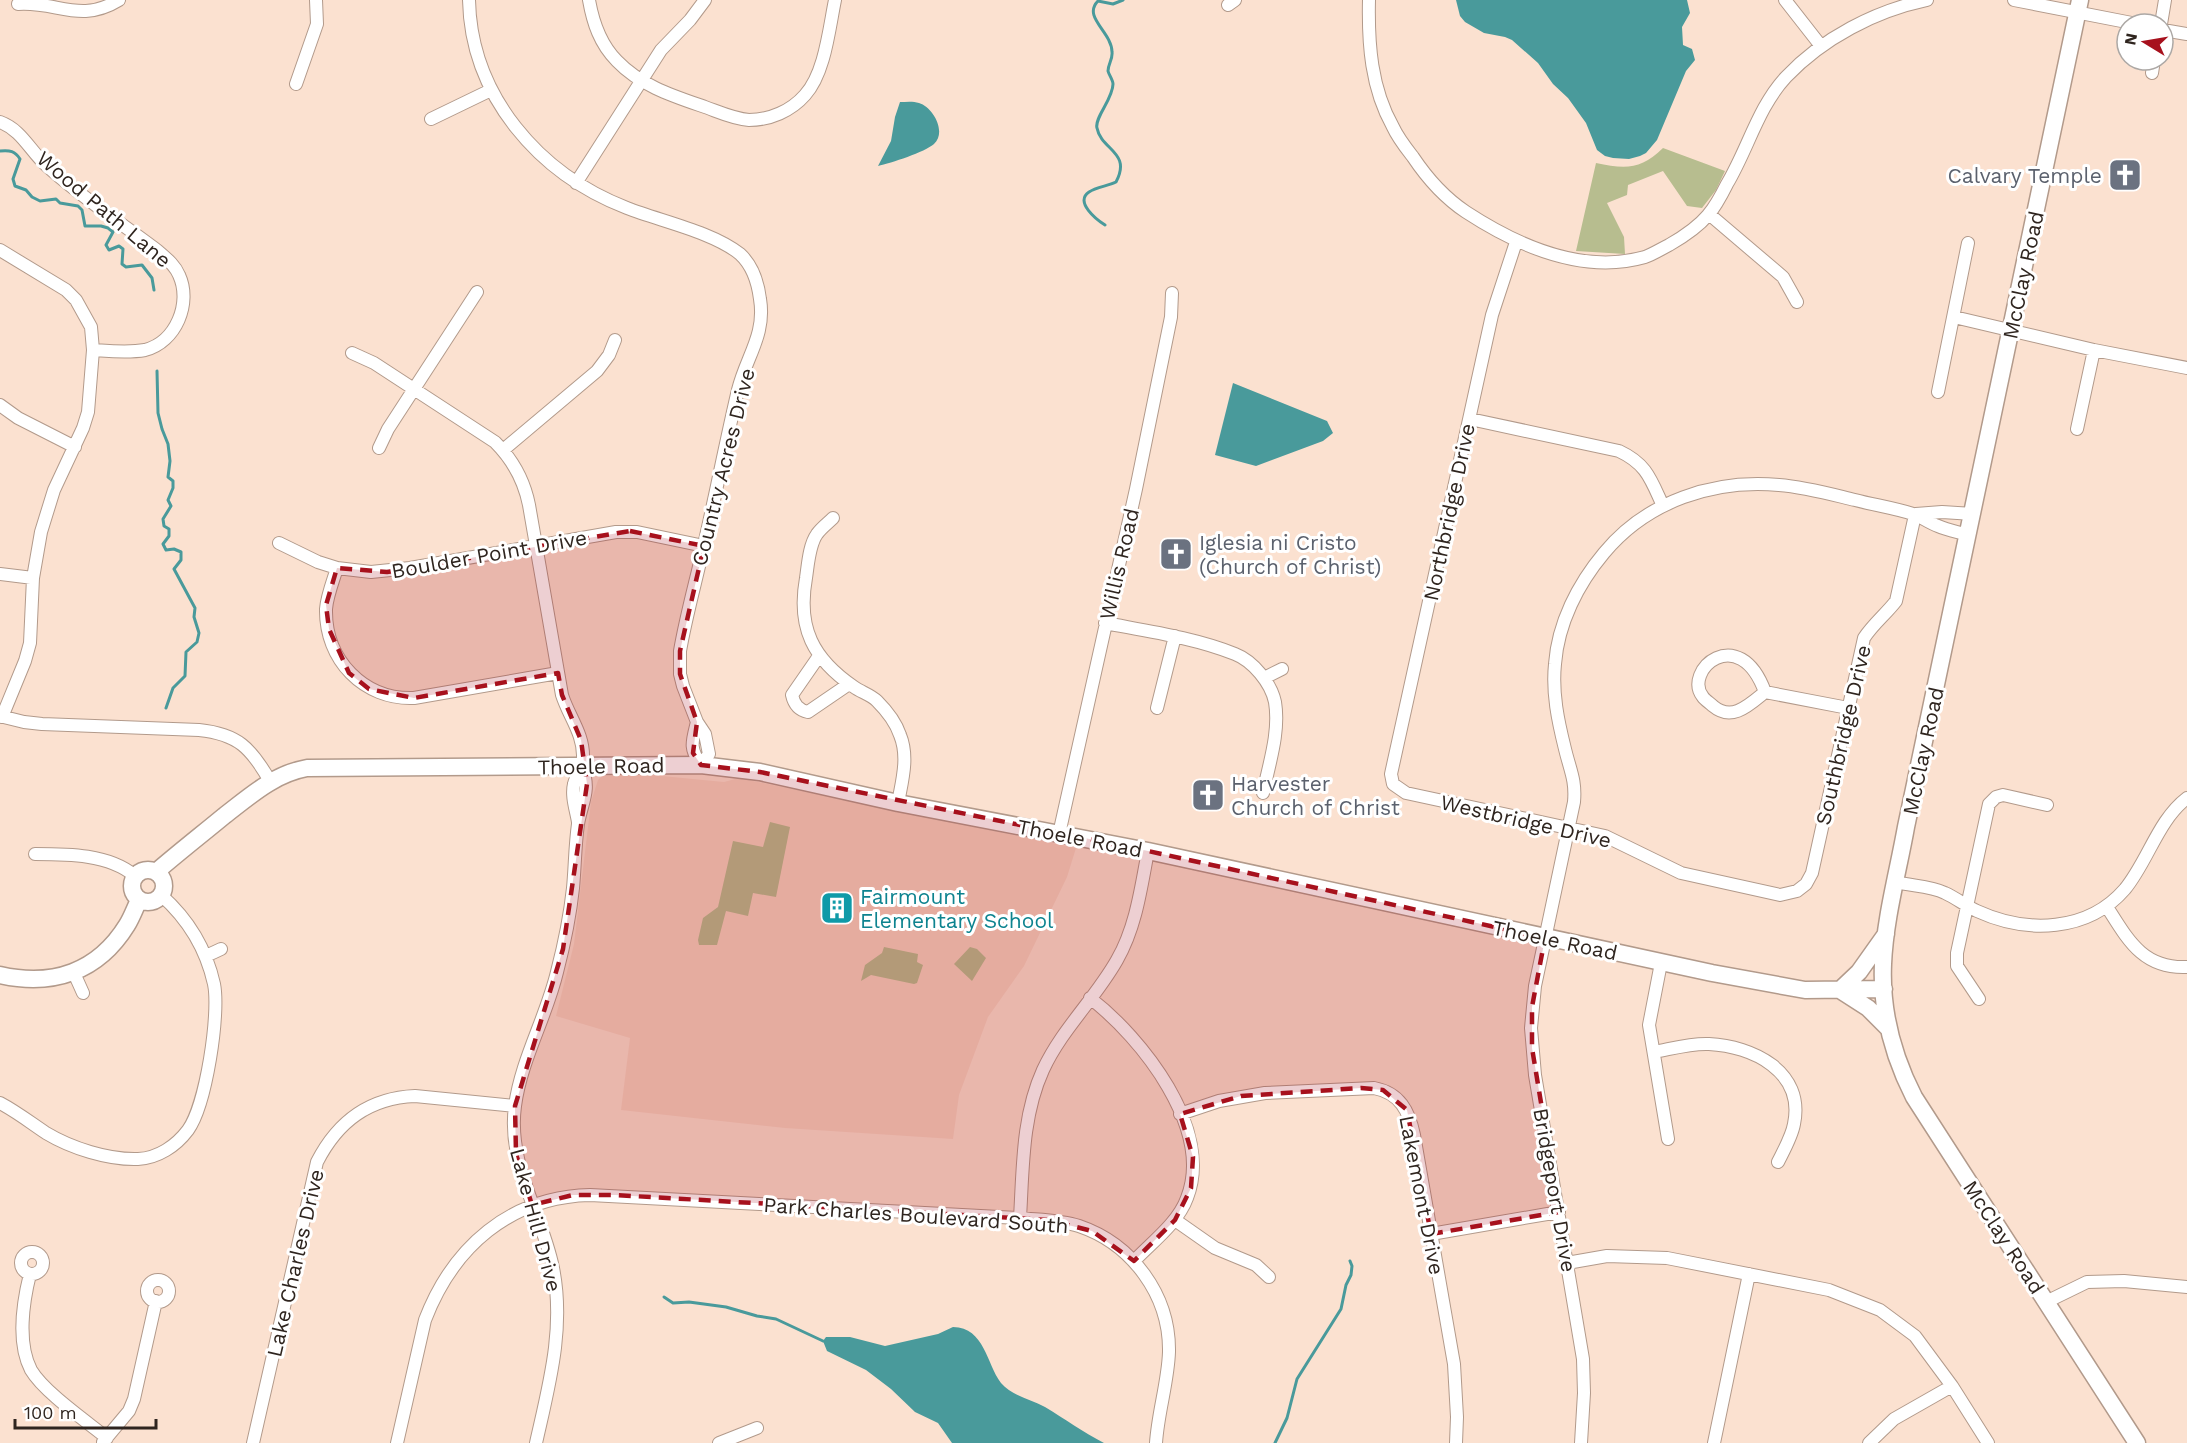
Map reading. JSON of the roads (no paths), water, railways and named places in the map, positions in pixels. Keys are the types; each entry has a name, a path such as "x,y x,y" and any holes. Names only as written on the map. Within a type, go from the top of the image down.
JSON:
{"main road":[{"name":"McClay Road","path":"2079,6 1896,882 1883,964 1889,1029 1897,1058 1914,1097 2137,1443"},
{"name":"Thoele Road","path":"156,872 173,855 270,782 307,768 701,765 760,772 898,803 1148,851 1661,963 1805,990 1884,988"},
{"path":"147,870 156,872 163,880 161,895 153,901 139,900 132,886 135,876 147,870"},
{"path":"0,975 38,980 74,973 106,952 118,939 129,923 139,900"},
{"path":"1886,934 1859,972 1839,990 1868,1008 1889,1029"}],"street":[{"path":"18,4 39,4 78,12 100,9 119,0"},
{"path":"296,84 317,24 316,0"},
{"name":"Country Acres Drive","path":"469,0 477,52 491,90 510,120 545,160 576,183 626,208 715,240 742,257 750,265 754,276 761,303 759,334 738,390 680,651 682,680 697,722 705,734 709,754 701,765"},
{"path":"589,0 597,32 605,45 615,60 641,81 667,94 739,119 761,119 780,114 796,104 813,84 822,58 835,0"},
{"path":"576,183 587,162 660,50 690,20 705,0"},
{"path":"1369,0 1369,43 1376,85 1393,128 1423,172 1441,192 1464,211 1516,242 1555,255 1596,263 1621,262 1647,256 1683,237 1709,214 1729,182 1763,110 1786,78 1821,46 1863,22 1902,5 1927,0"},
{"path":"1785,0 1821,46"},
{"path":"2014,0 2079,6 2115,17"},
{"path":"431,118 491,90"},
{"name":"Wood Path Lane","path":"0,122 20,134 44,164 62,179 158,251 172,263 180,275 184,305 179,320 160,343 146,349 131,351 93,350"},
{"path":"1709,214 1783,277 1797,302"},
{"name":"Northbridge Drive","path":"1393,784 1391,774 1492,315 1516,242"},
{"path":"1938,392 1968,243"},
{"path":"0,250 66,290 76,300 91,327 93,350 88,412 47,510 38,542 33,578 30,643 25,661 1,716 42,724 199,730 220,733 233,737 243,744 261,766 270,782"},
{"path":"379,448 477,292"},
{"name":"Willis Road","path":"1059,834 1136,489 1171,317 1172,293"},
{"path":"1954,317 2094,350 2187,368"},
{"path":"503,450 597,371 609,356 615,340"},
{"path":"2077,429 2094,350"},
{"name":"Lake Hill Drive","path":"352,353 374,363 484,435 503,450 523,481 564,702 578,729 584,756 582,767 587,784 585,803 579,824 573,890 563,949 549,1002 518,1086 515,1106 516,1154 553,1269 559,1316 555,1358 536,1443"},
{"path":"0,405 18,418 75,447"},
{"path":"1470,419 1619,452 1633,458 1645,468 1663,506"},
{"name":"Bridgeport Drive","path":"1581,1443 1584,1393 1583,1359 1532,1048 1532,1007 1575,785 1558,722 1554,691 1555,662 1561,629 1574,598 1612,543 1641,518 1687,495 1713,488 1744,484 1780,485 1814,490 1915,514"},
{"path":"1915,514 1942,512 1973,514"},
{"path":"1915,514 1938,526 1968,535"},
{"name":"Southbridge Drive","path":"1797,891 1806,884 1812,873 1864,638 1871,627 1888,612 1896,601 1915,514"},
{"path":"833,518 814,539 804,589 803,616 806,631 826,665 849,684 876,700 893,721 904,748 898,803"},
{"name":"Boulder Point Drive","path":"279,543 318,562 337,568 387,572 630,531 704,546"},
{"path":"337,568 326,605 329,629 349,673 369,689 392,697 414,698 558,674"},
{"path":"0,574 33,578"},
{"path":"1105,624 1175,636 1237,654 1264,678 1275,700 1276,728 1263,793"},
{"path":"1158,708 1175,636"},
{"path":"819,656 792,695 793,703 802,711 808,712 849,684"},
{"path":"1721,656 1737,656 1750,664 1765,692 1751,704 1732,713 1720,712 1701,696 1698,682 1705,665 1721,656"},
{"path":"1264,678 1282,669"},
{"path":"1765,692 1848,708"},
{"name":"Westbridge Drive","path":"1393,784 1406,794 1605,836 1682,873 1780,895 1797,891"},
{"path":"1979,999 1957,966 1959,945 1993,792 2047,805"},
{"path":"1896,882 1944,892 1977,912 2010,923 2039,926 2064,924 2084,919 2106,907 2126,888 2170,816 2187,798"},
{"path":"1020,1218 1025,1138 1034,1094 1053,1051 1117,961 1125,944 1135,915 1148,851"},
{"path":"35,854 70,854 110,863 135,876"},
{"path":"0,1103 63,1142 122,1158 148,1158 172,1146 186,1133 194,1118 215,1032 216,1002 214,984 206,956 192,930 161,895"},
{"path":"2106,907 2140,954 2163,966 2187,967"},
{"path":"206,956 221,949"},
{"path":"1661,963 1649,1025 1668,1138"},
{"path":"74,973 83,993"},
{"path":"1090,999 1125,1028 1152,1060 1180,1114 1193,1157 1193,1172 1186,1201 1174,1220 1134,1261"},
{"path":"1654,1052 1706,1044 1723,1046 1748,1052 1778,1069 1787,1079 1795,1107 1794,1124 1778,1162"},
{"name":"Lakemont Drive","path":"1180,1114 1230,1099 1265,1093 1361,1088 1383,1090 1400,1100 1411,1120 1454,1364 1456,1443"},
{"name":"Lake Charles Drive","path":"253,1443 315,1170 325,1146 336,1132 361,1110 384,1100 415,1096 515,1106"},
{"name":"Park Charles Boulevard South","path":"397,1443 420,1338 432,1302 449,1270 476,1240 506,1218 532,1205 573,1196 615,1195 1048,1220 1078,1226 1105,1238 1134,1261 1159,1299 1169,1341 1167,1372 1156,1443"},
{"path":"1431,1234 1559,1212"},
{"path":"1174,1220 1215,1248 1256,1265 1269,1277"},
{"path":"1567,1263 1607,1257 1646,1256 1691,1262 1829,1290 1880,1310 1915,1336 1952,1386 1988,1443"},
{"path":"30,1274 23,1334 27,1360 32,1371 50,1390 105,1440 129,1411 134,1399 156,1301"},
{"path":"1714,1443 1749,1274"},
{"path":"2046,1302 2087,1282 2124,1281 2187,1287"},
{"path":"1869,1443 1894,1419 1952,1386"},
{"path":"719,1443 757,1428"}],"water":[{"path":"1456,0 1687,0 1690,13 1682,27 1683,45 1692,49 1695,60 1686,71 1657,140 1646,153 1629,159 1605,156 1597,150 1586,123 1568,98 1553,84 1538,63 1512,40 1484,33 1465,22 1460,16"},
{"path":"900,102 917,102 929,109 939,127 938,139 923,150 878,166 891,141"},
{"path":"1233,383 1327,421 1333,433 1323,441 1256,466 1215,455"},
{"path":"953,1327 972,1333 1005,1387 1045,1407 1104,1443 952,1443 938,1423 915,1412 891,1389 866,1370 827,1351 823,1341 826,1337 850,1337 885,1346 938,1334"}],"waterway":[{"path":"1105,225 1088,210 1084,201 1085,196 1092,190 1116,182 1120,172 1118,158 1104,142 1097,128 1098,119 1110,96 1113,82 1108,71 1112,55 1111,45 1093,13 1098,1 1113,4 1123,0"},
{"path":"0,151 12,152 20,159 13,179 15,186 26,190 40,201 56,199 60,203 78,206 82,210 85,226 108,228 113,232 106,245 109,250 119,246 123,249 122,264 126,267 142,265 152,278 154,290"},
{"path":"157,371 158,413 168,444 170,461 168,477 173,481 168,500 171,506 163,519 164,526 169,529 169,536 163,544 166,550 174,549 181,552 181,560 174,569 195,608 194,617 199,633 197,642 186,652 185,676 173,688 166,708"},
{"path":"1275,1443 1287,1418 1297,1379 1341,1309 1346,1285 1351,1275 1350,1261"},
{"path":"664,1297 673,1303 689,1302 726,1307 776,1319 823,1341"}],"place":[{"name":"Calvary Temple","path":"2125,175"},
{"name":"Iglesia ni Cristo (Church of Christ)","path":"1176,554"},
{"name":"Harvester Church of Christ","path":"1208,795"},
{"name":"Fairmount Elementary School","path":"837,908"}]}
